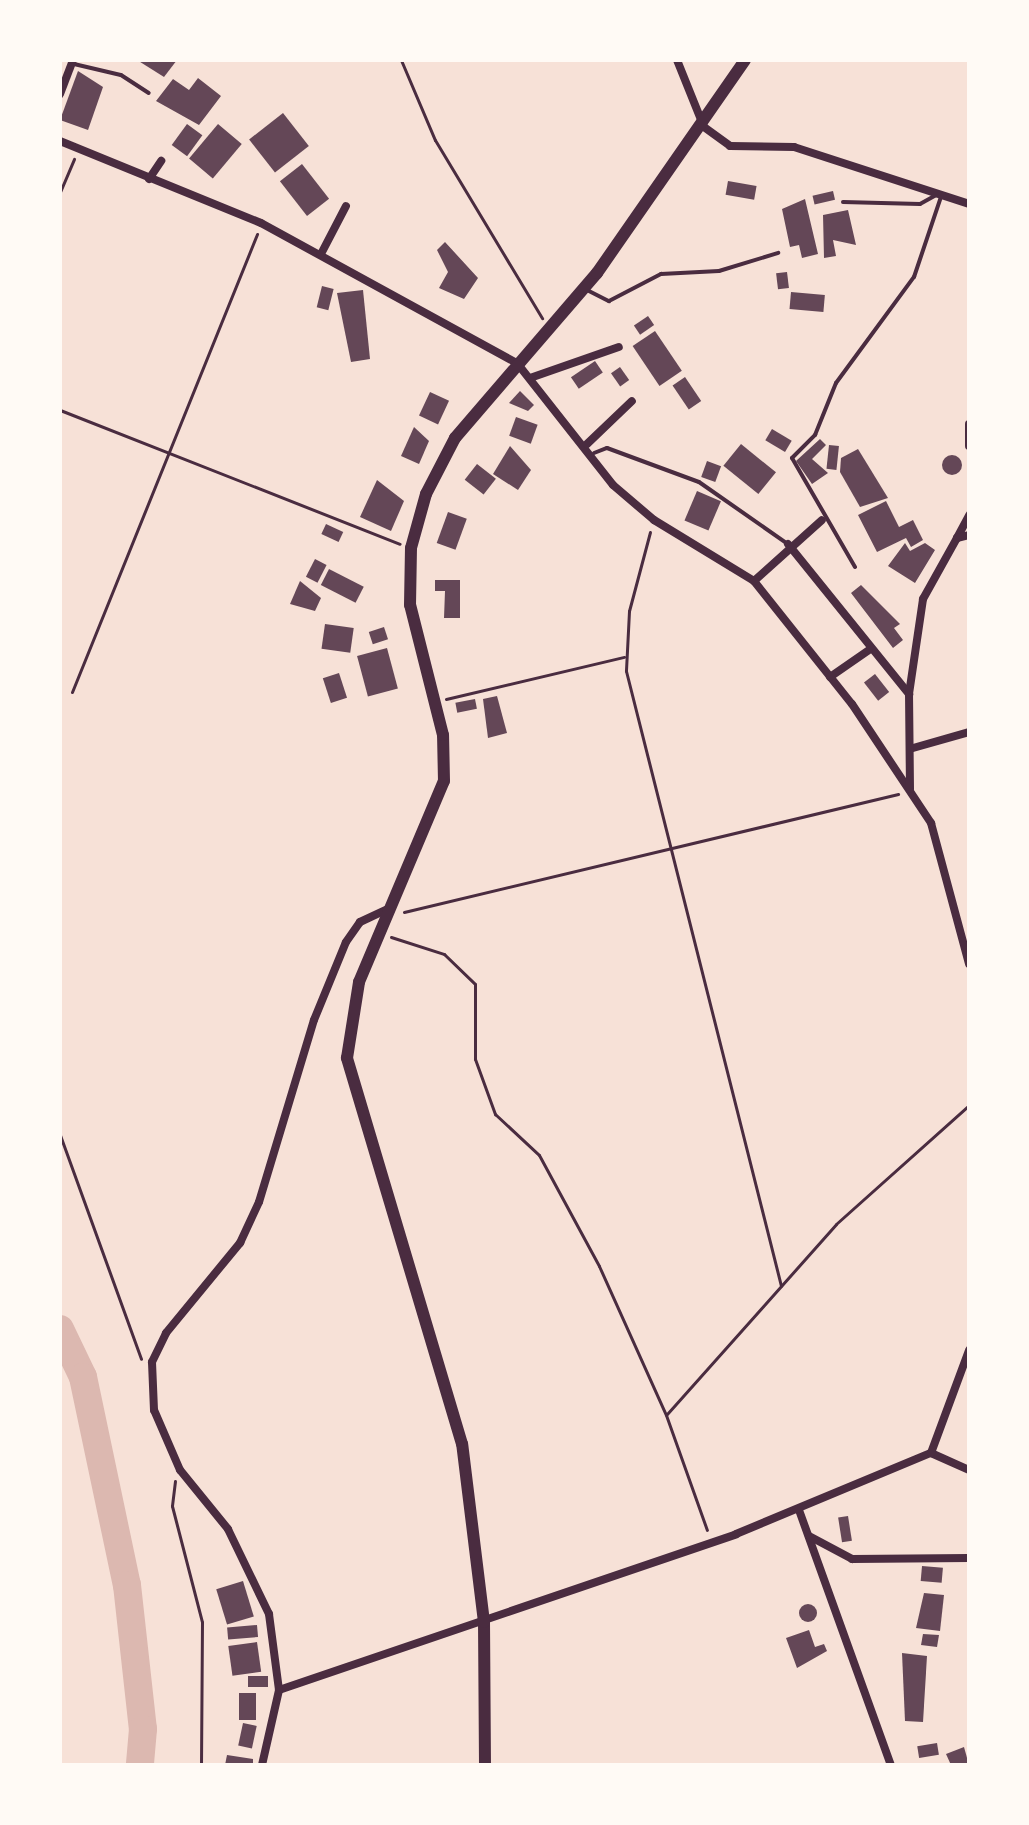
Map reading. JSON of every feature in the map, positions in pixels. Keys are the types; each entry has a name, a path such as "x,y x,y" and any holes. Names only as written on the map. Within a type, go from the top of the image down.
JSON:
{"main road":[{"path":"485,1765 484,1622 462,1444 347,1058 351,1003 442,794 445,751 410,605 411,548 438,468 517,363 583,288 704,127 745,60"}],"street":[{"path":"677,60 704,127 730,146 794,147 969,204"},
{"path":"60,94 72,62"},
{"path":"60,141 261,223 517,363 587,444 613,485 654,520 754,581 830,677 931,823 969,964"},
{"path":"149,179 161,161"},
{"path":"321,254 346,206"},
{"path":"530,378 619,347"},
{"path":"587,444 632,401"},
{"path":"969,424 969,446"},
{"path":"910,789 913,748 909,694 923,599 969,515"},
{"path":"754,581 788,544 822,520"},
{"path":"957,538 969,535"},
{"path":"788,544 869,650 909,694"},
{"path":"830,677 869,650"},
{"path":"913,748 969,732"},
{"path":"262,1765 279,1690 269,1614 228,1529 178,1462 149,1385 158,1346 224,1265 259,1202 314,1020 346,942 360,922 393,907"},
{"path":"279,1690 710,1543 799,1510 931,1453 969,1350"},
{"path":"931,1453 969,1470"},
{"path":"799,1510 891,1765"},
{"path":"808,1535 852,1559 969,1558"}],"lane":[{"path":"72,62 121,75 149,93"},
{"path":"843,202 920,204 938,196"},
{"path":"855,567 822,520 792,458 815,435 836,383 914,277 938,196"},
{"path":"583,288 609,301 661,274 719,271 778,253"},
{"path":"594,453 607,448 699,482 788,544"}],"path":[{"path":"401,60 435,140 549,327"},
{"path":"60,192 78,149"},
{"path":"72,692 261,223"},
{"path":"60,410 411,548"},
{"path":"654,520 624,657 781,1286"},
{"path":"434,702 624,657"},
{"path":"393,907 406,913 910,789"},
{"path":"388,935 444,954 475,984 475,1059 495,1114 539,1155 666,1415 710,1543"},
{"path":"666,1415 836,1224 969,1105"},
{"path":"60,1135 149,1385"},
{"path":"178,1462 172,1506 202,1622 201,1765"}],"building":[{"path":"137,60 177,60 164,77"},
{"path":"78,71 103,87 88,130 60,120"},
{"path":"198,78 221,96 199,125 156,101 173,79 189,90"},
{"path":"283,113 309,146 275,173 249,139"},
{"path":"187,124 202,135 187,156 172,145"},
{"path":"218,124 242,144 213,178 189,158"},
{"path":"302,164 329,199 307,216 280,181"},
{"path":"728,181 757,186 754,200 726,195"},
{"path":"833,191 835,200 815,204 813,196"},
{"path":"805,199 818,254 802,258 799,245 790,247 782,209"},
{"path":"848,210 856,245 833,240 836,256 824,258 823,215"},
{"path":"445,242 478,278 464,299 439,288 448,272 437,250"},
{"path":"787,272 789,288 778,289 776,273"},
{"path":"322,286 334,289 328,310 317,307"},
{"path":"363,290 370,359 351,362 337,293"},
{"path":"791,292 825,295 823,312 790,309"},
{"path":"648,316 654,325 640,335 634,326"},
{"path":"655,331 682,371 659,386 633,346"},
{"path":"595,361 603,373 579,389 571,377"},
{"path":"620,367 629,380 620,386 611,373"},
{"path":"685,377 701,401 689,409 673,385"},
{"path":"520,391 534,405 528,411 509,403"},
{"path":"430,392 449,401 438,424 419,416"},
{"path":"516,417 538,425 531,444 509,436"},
{"path":"414,427 429,441 419,464 401,456"},
{"path":"772,429 792,441 785,452 765,440"},
{"path":"820,439 826,445 812,459 828,473 812,484 796,461"},
{"path":"741,444 776,472 758,494 723,466"},
{"path":"829,445 839,446 836,470 826,469"},
{"path":"510,446 531,470 518,490 493,474"},
{"path":"858,449 888,498 860,507 840,472 841,458"},
{"path":"948,455 956,455 962,465 956,475 948,475 942,469 942,461"},
{"path":"707,461 721,466 715,482 701,477"},
{"path":"477,464 496,479 484,495 465,480"},
{"path":"377,480 404,501 391,531 360,517"},
{"path":"697,491 721,501 708,531 684,520"},
{"path":"886,501 899,527 913,520 923,540 911,547 906,538 877,552 858,515"},
{"path":"448,512 467,519 456,550 437,543"},
{"path":"326,524 343,532 339,542 321,534"},
{"path":"905,543 910,551 925,543 935,550 915,583 888,566"},
{"path":"315,559 327,565 318,583 306,577"},
{"path":"329,569 364,587 356,603 321,585"},
{"path":"435,580 460,580 460,618 444,618 445,591 435,591"},
{"path":"300,581 321,598 315,611 290,604"},
{"path":"861,585 900,624 894,628 903,640 893,648 851,593"},
{"path":"325,624 354,628 350,653 322,649"},
{"path":"384,627 388,639 373,644 369,632"},
{"path":"387,648 398,689 368,697 357,656"},
{"path":"339,673 347,698 331,703 323,678"},
{"path":"875,674 889,692 878,701 864,683"},
{"path":"497,696 507,733 488,738 483,699"},
{"path":"475,699 477,709 457,713 455,703"},
{"path":"848,1516 852,1541 842,1542 838,1518"},
{"path":"922,1566 943,1568 942,1583 921,1581"},
{"path":"243,1581 254,1616 227,1625 216,1589"},
{"path":"924,1593 944,1595 940,1631 916,1628"},
{"path":"808,1604 817,1613 808,1622 799,1613"},
{"path":"257,1625 258,1637 228,1640 227,1628"},
{"path":"809,1630 815,1647 824,1644 827,1651 797,1668 786,1638"},
{"path":"923,1634 939,1635 937,1647 921,1645"},
{"path":"257,1642 261,1672 232,1676 228,1646"},
{"path":"902,1653 927,1656 923,1722 905,1721"},
{"path":"248,1676 268,1676 268,1687 248,1687"},
{"path":"239,1693 256,1693 256,1720 239,1720"},
{"path":"243,1723 257,1726 252,1748 238,1745"},
{"path":"937,1743 939,1755 919,1758 917,1746"},
{"path":"964,1747 969,1765 951,1765 946,1754"},
{"path":"227,1755 253,1759 253,1765 225,1765"}],"waterway":[{"path":"60,1329 83,1377 127,1585 143,1729 140,1765"}]}
